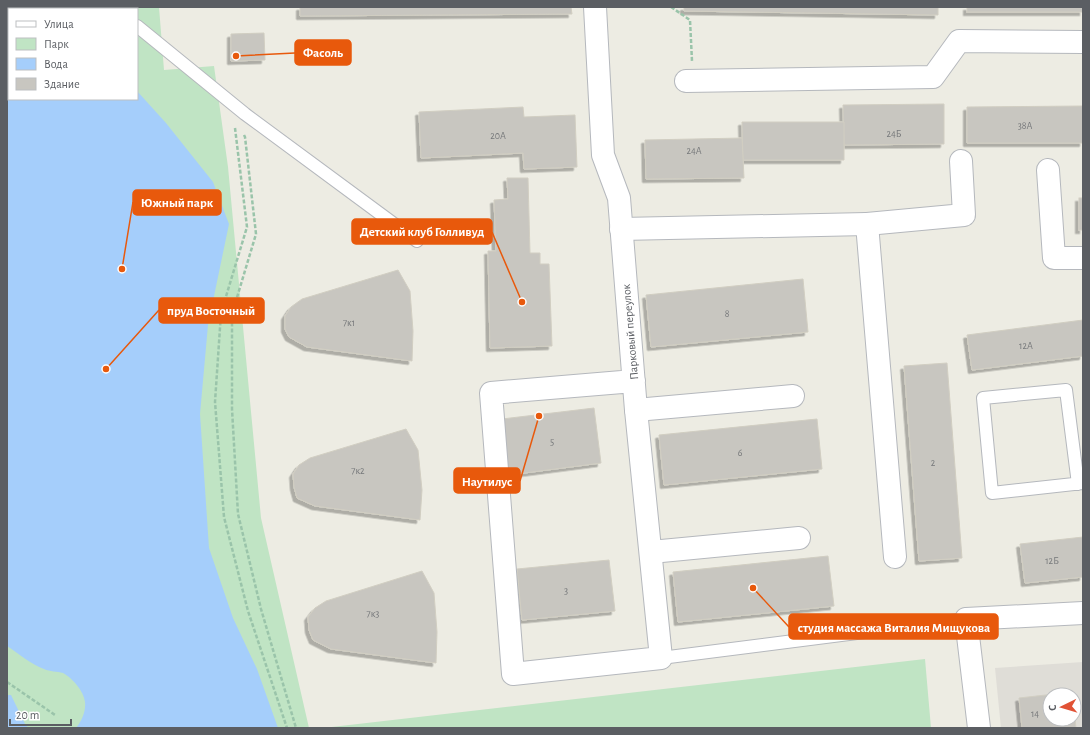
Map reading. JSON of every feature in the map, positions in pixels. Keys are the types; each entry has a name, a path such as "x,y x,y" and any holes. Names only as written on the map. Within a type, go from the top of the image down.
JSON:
{"street":[{"name":"Парковый переулок","path":"595,7 603,155 619,198 636,410 661,658"},
{"path":"690,81 933,77 959,41 1083,42"},
{"path":"621,229 867,224 964,215 961,161"},
{"path":"1048,170 1054,258 1083,258"},
{"path":"867,224 895,557"},
{"path":"634,382 491,393 512,674 661,658"},
{"path":"636,410 793,396"},
{"path":"651,552 798,538"},
{"path":"979,728 966,619 1083,613"}],"lane":[{"path":"138,27 245,114 417,241"},
{"path":"1066,390 1080,483 992,493 983,398 1066,390"},
{"path":"661,658 966,619"}],"path":[{"path":"671,7 690,20 690,81"},
{"path":"234,121 247,227 221,313 215,402 224,517 248,611 287,728"},
{"path":"242,132 245,137 256,234 232,314 232,408 238,514 261,609 296,728"},
{"path":"7,682 55,715"}],"shaded area":[{"path":"1083,662 1083,728 1001,728 995,668"}],"green space":[{"path":"7,7 159,7 164,70 214,66 228,167 261,518 309,728 7,728"},
{"path":"925,659 931,728 323,728"}],"water":[{"path":"7,28 8,100 138,100 138,92 166,123 213,182 229,224 208,325 200,414 209,548 233,618 257,669 278,728 76,728 85,709 84,698 77,685 63,673 49,671 39,667 7,646"},
{"path":"7,695 11,695 26,726 30,728 7,728"}],"building":[{"path":"300,7 571,7 572,14 300,16"},
{"path":"684,7 938,7 938,15 684,11"},
{"path":"967,7 1083,7 1083,12 967,12"},
{"path":"264,33 265,60 231,61 231,34"},
{"path":"944,104 944,144 844,145 843,105"},
{"path":"1083,106 1083,143 967,143 967,107"},
{"path":"523,107 524,117 575,115 577,167 524,169 523,153 421,158 419,112"},
{"path":"742,122 844,122 844,160 743,160"},
{"path":"742,138 744,178 646,179 645,140"},
{"path":"507,178 528,178 530,253 540,253 540,264 549,264 552,346 490,348 488,251 496,251 494,200 508,199"},
{"path":"1079,198 1083,198 1083,230 1079,230"},
{"path":"398,270 410,291 413,331 412,361 307,347 289,337 285,329 285,316 291,307 302,299"},
{"path":"803,279 808,332 651,347 646,295"},
{"path":"1083,320 1083,356 972,370 967,335"},
{"path":"947,363 962,558 919,561 904,366"},
{"path":"594,408 601,463 509,475 502,419"},
{"path":"817,419 822,469 664,485 659,435"},
{"path":"406,429 418,450 422,490 420,520 315,506 297,498 293,474 299,465 310,458"},
{"path":"1083,537 1083,577 1025,583 1020,544"},
{"path":"828,556 834,606 678,622 673,572"},
{"path":"609,560 615,611 522,620 517,569"},
{"path":"422,571 434,593 437,632 436,663 331,649 313,640 309,630 308,617 315,608 326,601"},
{"path":"1042,695 1042,727 1076,728 1022,728 1019,698"}],"place":[{"name":"Фасоль","path":"236,56"},
{"name":"Южный парк","path":"122,269"},
{"name":"Детский клуб Голливуд","path":"522,302"},
{"name":"пруд Восточный","path":"106,369"},
{"name":"Наутилус","path":"539,416"},
{"name":"студия массажа Виталия Мищукова","path":"753,588"}]}
